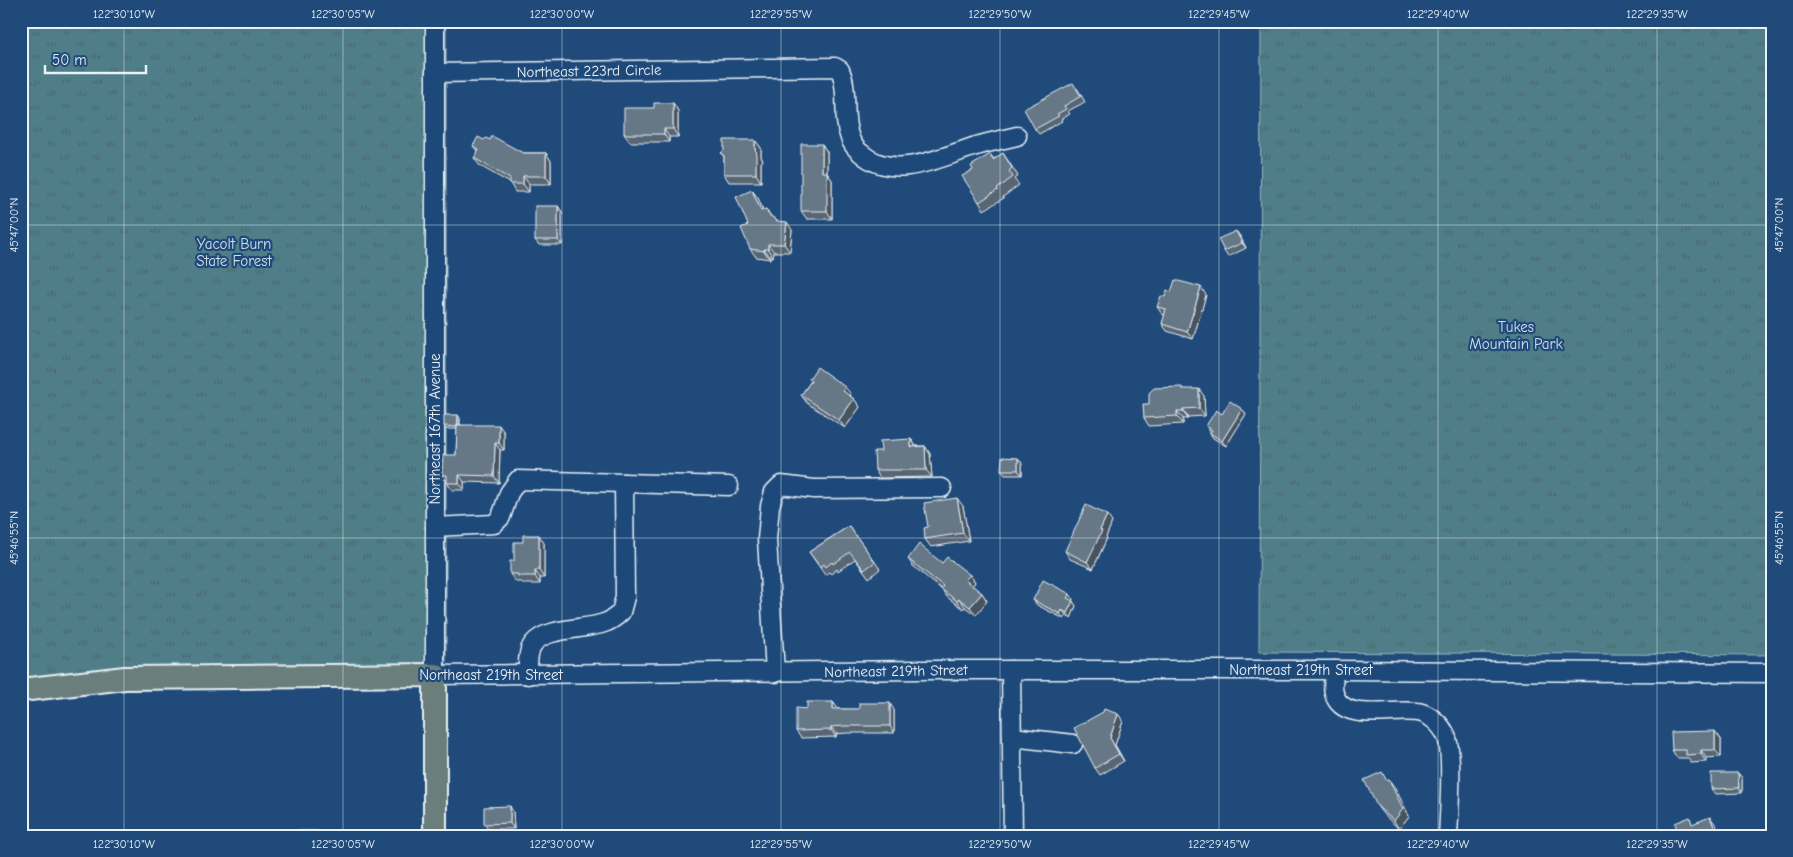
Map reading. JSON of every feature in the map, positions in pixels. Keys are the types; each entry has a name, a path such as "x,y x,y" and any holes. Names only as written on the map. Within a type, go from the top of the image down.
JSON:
{"main road":[{"name":"Northeast 219th Street","path":"21,690 125,678 435,675"},
{"name":"Northeast 167th Avenue","path":"435,675 435,836"}],"street":[{"name":"Northeast 167th Avenue","path":"435,21 435,675"},
{"name":"Northeast 223rd Circle","path":"435,73 834,67 840,70 844,84 846,118 850,137 855,148 868,159 882,166 901,167 923,163 978,145 1017,136"},
{"path":"435,527 494,524 501,517 509,493 518,480 729,486"},
{"path":"528,675 530,650 539,638 548,634 604,624 620,612 625,597 624,483"},
{"path":"775,673 767,539 770,506 774,492 781,485 814,489 942,488"},
{"path":"1012,670 1013,836"},
{"name":"Northeast 219th Street","path":"435,675 1012,670 1772,673"},
{"path":"1334,670 1334,694 1342,706 1356,712 1422,713 1435,720 1446,734 1449,753 1448,836"},
{"path":"1012,737 1072,744"}],"green space":[{"name":"Yacolt Burn State Forest","path":"21,21 446,21 446,684 21,691"},
{"name":"Tukes Mountain Park","path":"1261,21 1772,21 1772,655 1259,652"}],"building":[{"path":"1073,83 1081,96 1064,106 1066,109 1057,114 1059,116 1035,129 1024,109"},
{"path":"654,103 673,103 673,129 664,129 664,134 624,134 624,108 654,108"},
{"path":"492,136 523,153 546,153 546,176 523,176 523,184 510,184 510,179 474,158 479,150 473,146 478,137 490,140"},
{"path":"724,140 755,140 755,150 757,152 756,174 724,174 724,156 721,153 724,150"},
{"path":"801,144 822,144 822,172 827,172 827,211 801,211"},
{"path":"1003,153 1012,168 1009,171 1013,177 998,190 979,202 962,176 973,170 971,166 990,154 993,160"},
{"path":"752,190 761,211 766,209 768,214 777,221 787,222 784,244 768,244 768,249 764,249 764,251 750,249 741,228 748,225 736,197"},
{"path":"535,206 558,206 558,240 535,240"},
{"path":"1236,231 1242,243 1224,251 1218,239"},
{"path":"1175,280 1201,287 1187,332 1162,324 1166,309 1157,307 1161,296 1165,297 1167,290 1171,292"},
{"path":"817,367 845,387 843,391 854,399 839,420 801,395 811,381 809,379"},
{"path":"1182,387 1182,389 1199,389 1199,408 1177,411 1177,416 1144,418 1143,404 1149,404 1149,393 1154,388"},
{"path":"1230,401 1242,409 1222,441 1210,433 1212,430 1206,426 1216,410 1222,414"},
{"path":"444,415 458,415 457,427 444,426"},
{"path":"457,425 499,425 499,443 495,443 494,476 459,475 459,483 447,483 447,475 442,475 443,455 456,455"},
{"path":"911,439 911,447 925,446 926,470 875,470 874,451 881,451 880,441"},
{"path":"1002,457 1018,458 1018,470 1001,470"},
{"path":"957,498 963,533 925,539 924,528 928,527 924,503"},
{"path":"1086,505 1107,515 1100,530 1102,531 1087,562 1065,551"},
{"path":"849,526 875,562 864,570 850,552 833,564 832,562 826,567 824,564 820,567 809,552"},
{"path":"523,535 539,535 539,570 535,571 535,576 510,574 510,561 514,561 514,542 523,542"},
{"path":"919,544 942,563 947,557 970,575 965,580 982,593 970,607 959,599 957,601 941,589 943,586 908,559"},
{"path":"1043,580 1070,594 1067,598 1073,601 1067,613 1062,610 1060,614 1033,600"},
{"path":"807,702 833,702 833,709 859,709 859,703 890,703 890,726 843,726 831,727 831,730 796,731 796,708 807,709"},
{"path":"1104,709 1118,714 1110,738 1119,754 1095,768 1074,728 1103,712"},
{"path":"1715,731 1715,750 1701,750 1701,754 1686,755 1686,750 1672,750 1671,732"},
{"path":"1382,772 1387,781 1389,780 1403,809 1394,821 1377,806 1364,780"},
{"path":"1711,773 1738,773 1739,788 1711,789"},
{"path":"510,806 510,823 484,824 484,807"},
{"path":"1690,817 1692,824 1710,817 1717,834 1711,836 1671,836 1669,832 1677,830 1675,823"},
{"path":"297,831 317,831 317,836 297,836"}]}
